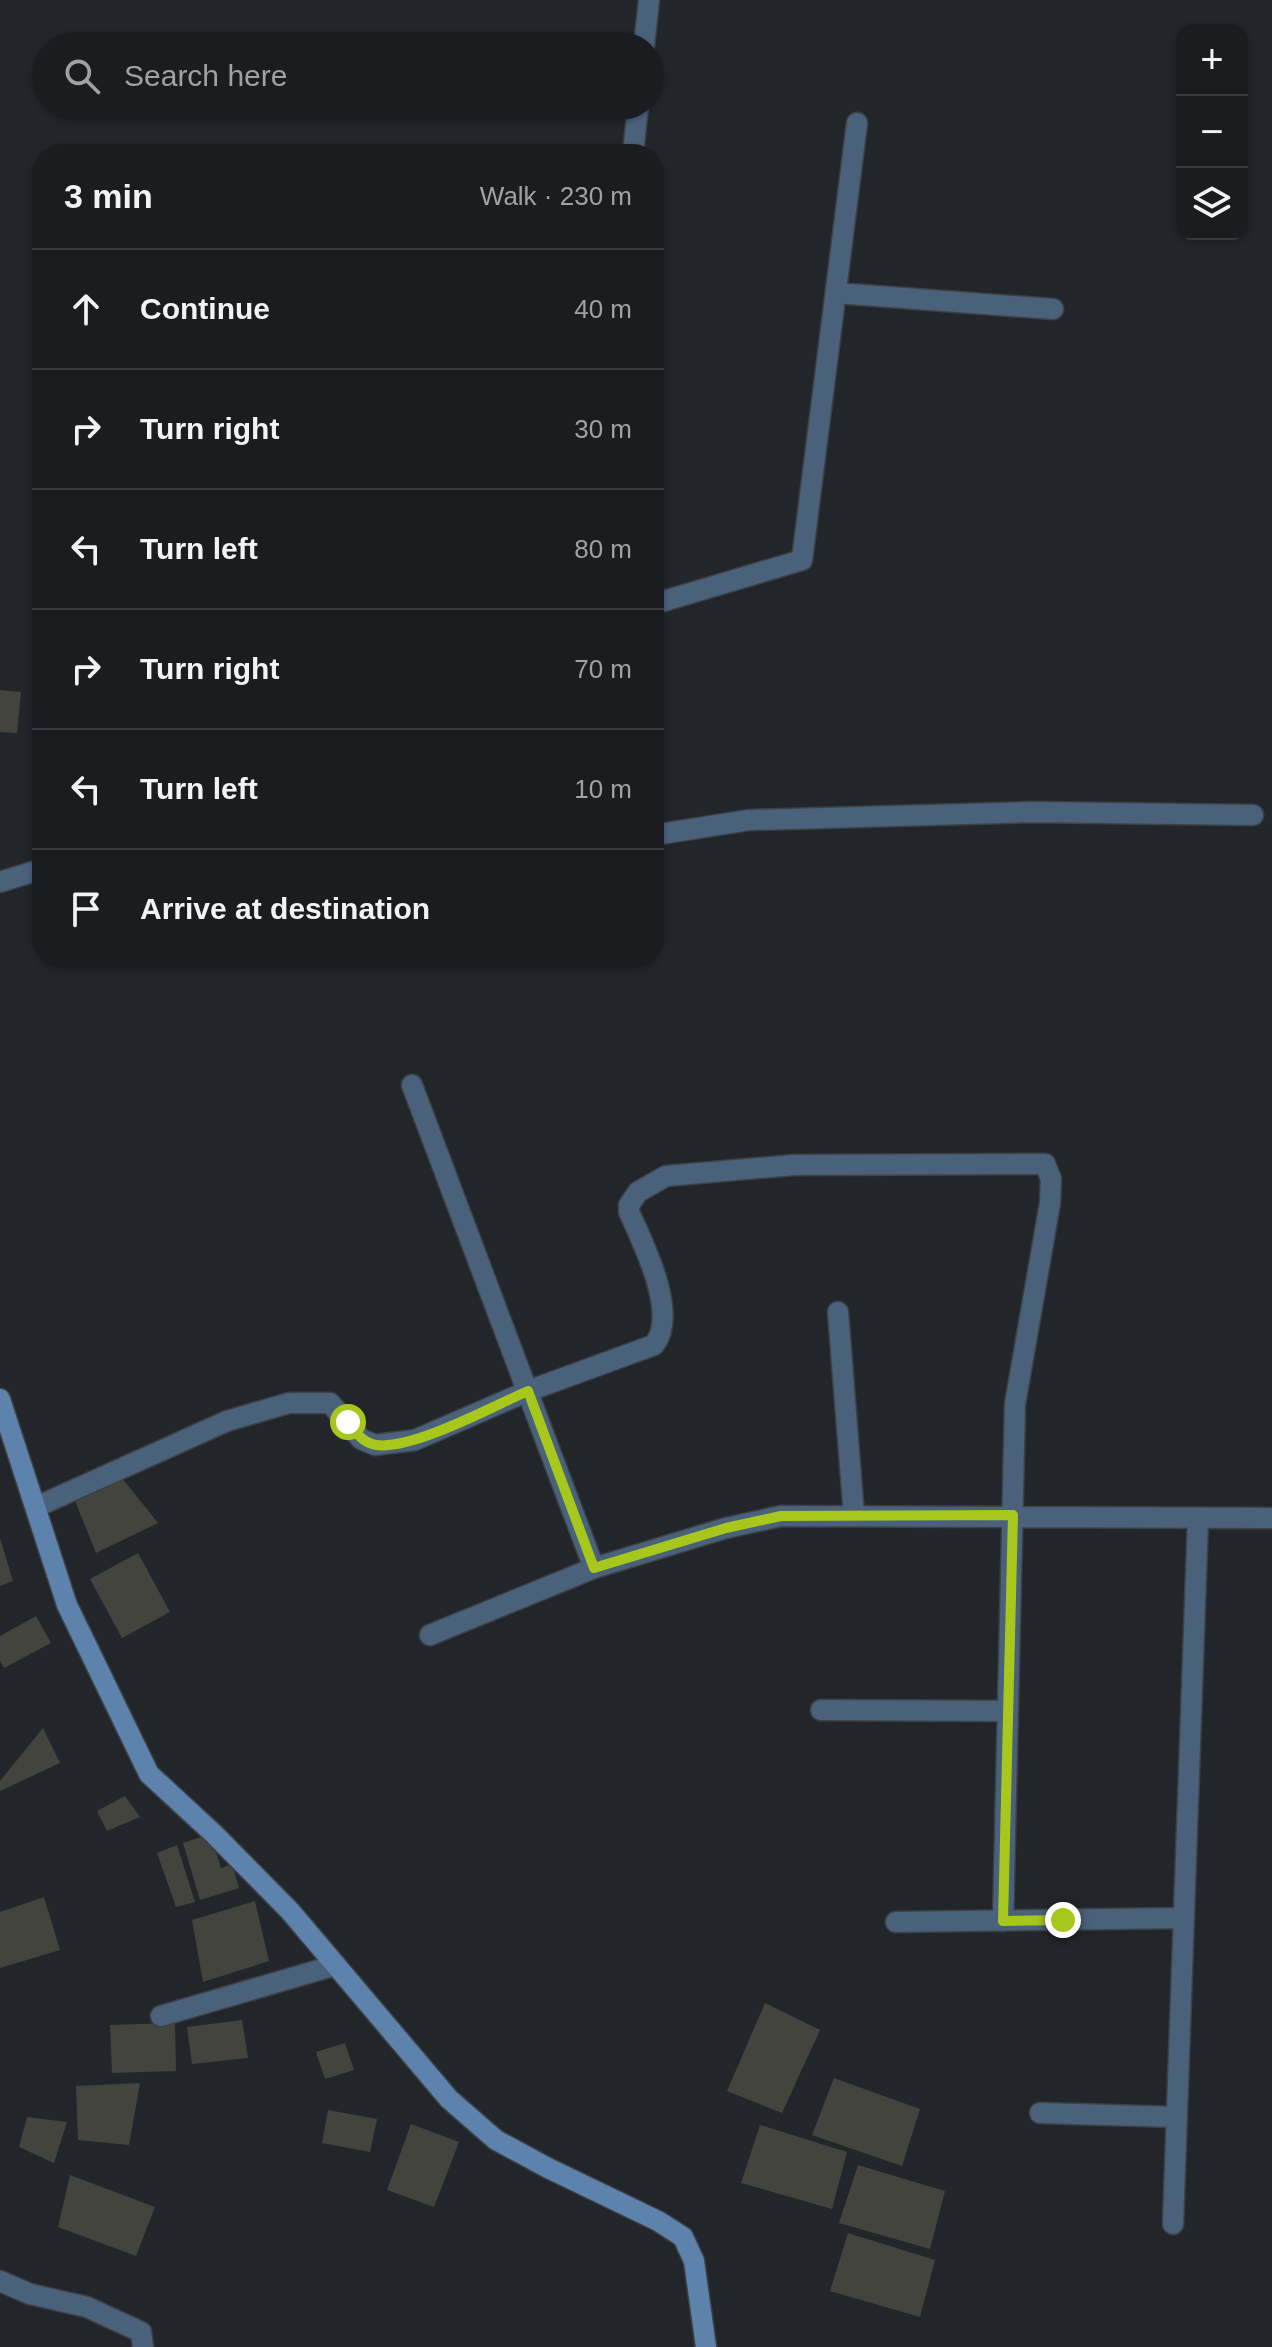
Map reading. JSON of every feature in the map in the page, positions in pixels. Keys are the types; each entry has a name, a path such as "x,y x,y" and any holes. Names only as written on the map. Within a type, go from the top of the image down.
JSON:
{"main road":[{"path":"0,1399 67,1605 149,1774 290,1911 449,2099 496,2140 658,2221 683,2237 694,2261 706,2347"}],"street":[{"path":"646,32 649,0"},
{"path":"634,144 637,120"},
{"path":"664,601 802,560 857,123"},
{"path":"836,293 1053,309"},
{"path":"664,833 749,820 1032,812 1253,815"},
{"path":"0,882 32,872"},
{"path":"412,1085 594,1568"},
{"path":"36,1507 227,1421 289,1403 330,1403 361,1439 375,1445 415,1440 528,1391 654,1345 660,1337 663,1322 652,1262 629,1212 629,1205 638,1192 666,1176 794,1165 1045,1164 1051,1179 1050,1203 1015,1404 1003,1921"},
{"path":"838,1312 854,1516"},
{"path":"430,1635 594,1568 726,1528 781,1516 1272,1518"},
{"path":"1173,2224 1198,1518"},
{"path":"821,1710 1008,1711"},
{"path":"896,1922 1184,1918"},
{"path":"161,2016 336,1965"},
{"path":"1040,2113 1177,2117"},
{"path":"0,2281 30,2294 87,2307 141,2332 143,2347"}],"building":[{"path":"0,690 21,692 17,733 0,732"},
{"path":"122,1478 158,1523 96,1553 75,1501"},
{"path":"0,1538 13,1581 0,1586"},
{"path":"138,1553 170,1612 122,1638 90,1579"},
{"path":"36,1616 51,1643 4,1668 0,1661 0,1636"},
{"path":"43,1728 60,1763 0,1791 0,1781"},
{"path":"125,1796 140,1817 107,1831 97,1811"},
{"path":"210,1834 221,1868 232,1864 239,1888 200,1900 183,1843"},
{"path":"177,1845 195,1902 176,1907 157,1853"},
{"path":"44,1897 60,1950 0,1968 0,1912"},
{"path":"255,1901 269,1961 203,1982 192,1920"},
{"path":"765,2003 820,2030 782,2113 727,2091"},
{"path":"242,2020 248,2058 192,2064 187,2027"},
{"path":"175,2023 176,2071 112,2073 110,2025"},
{"path":"345,2043 354,2070 325,2079 316,2052"},
{"path":"834,2078 920,2109 902,2166 812,2135"},
{"path":"140,2083 129,2145 78,2140 76,2086"},
{"path":"328,2110 377,2119 370,2152 322,2143"},
{"path":"27,2117 67,2122 54,2163 19,2147"},
{"path":"411,2124 459,2142 434,2207 387,2190"},
{"path":"760,2125 847,2152 832,2209 741,2183"},
{"path":"858,2165 945,2191 930,2249 839,2223"},
{"path":"70,2175 155,2207 136,2256 58,2227"},
{"path":"848,2233 935,2260 920,2317 830,2291"}],"route":[{"path":"348,1422 361,1439 375,1445 415,1440 528,1391 594,1568 726,1528 781,1516 1013,1515 1003,1921 1063,1920"}]}
